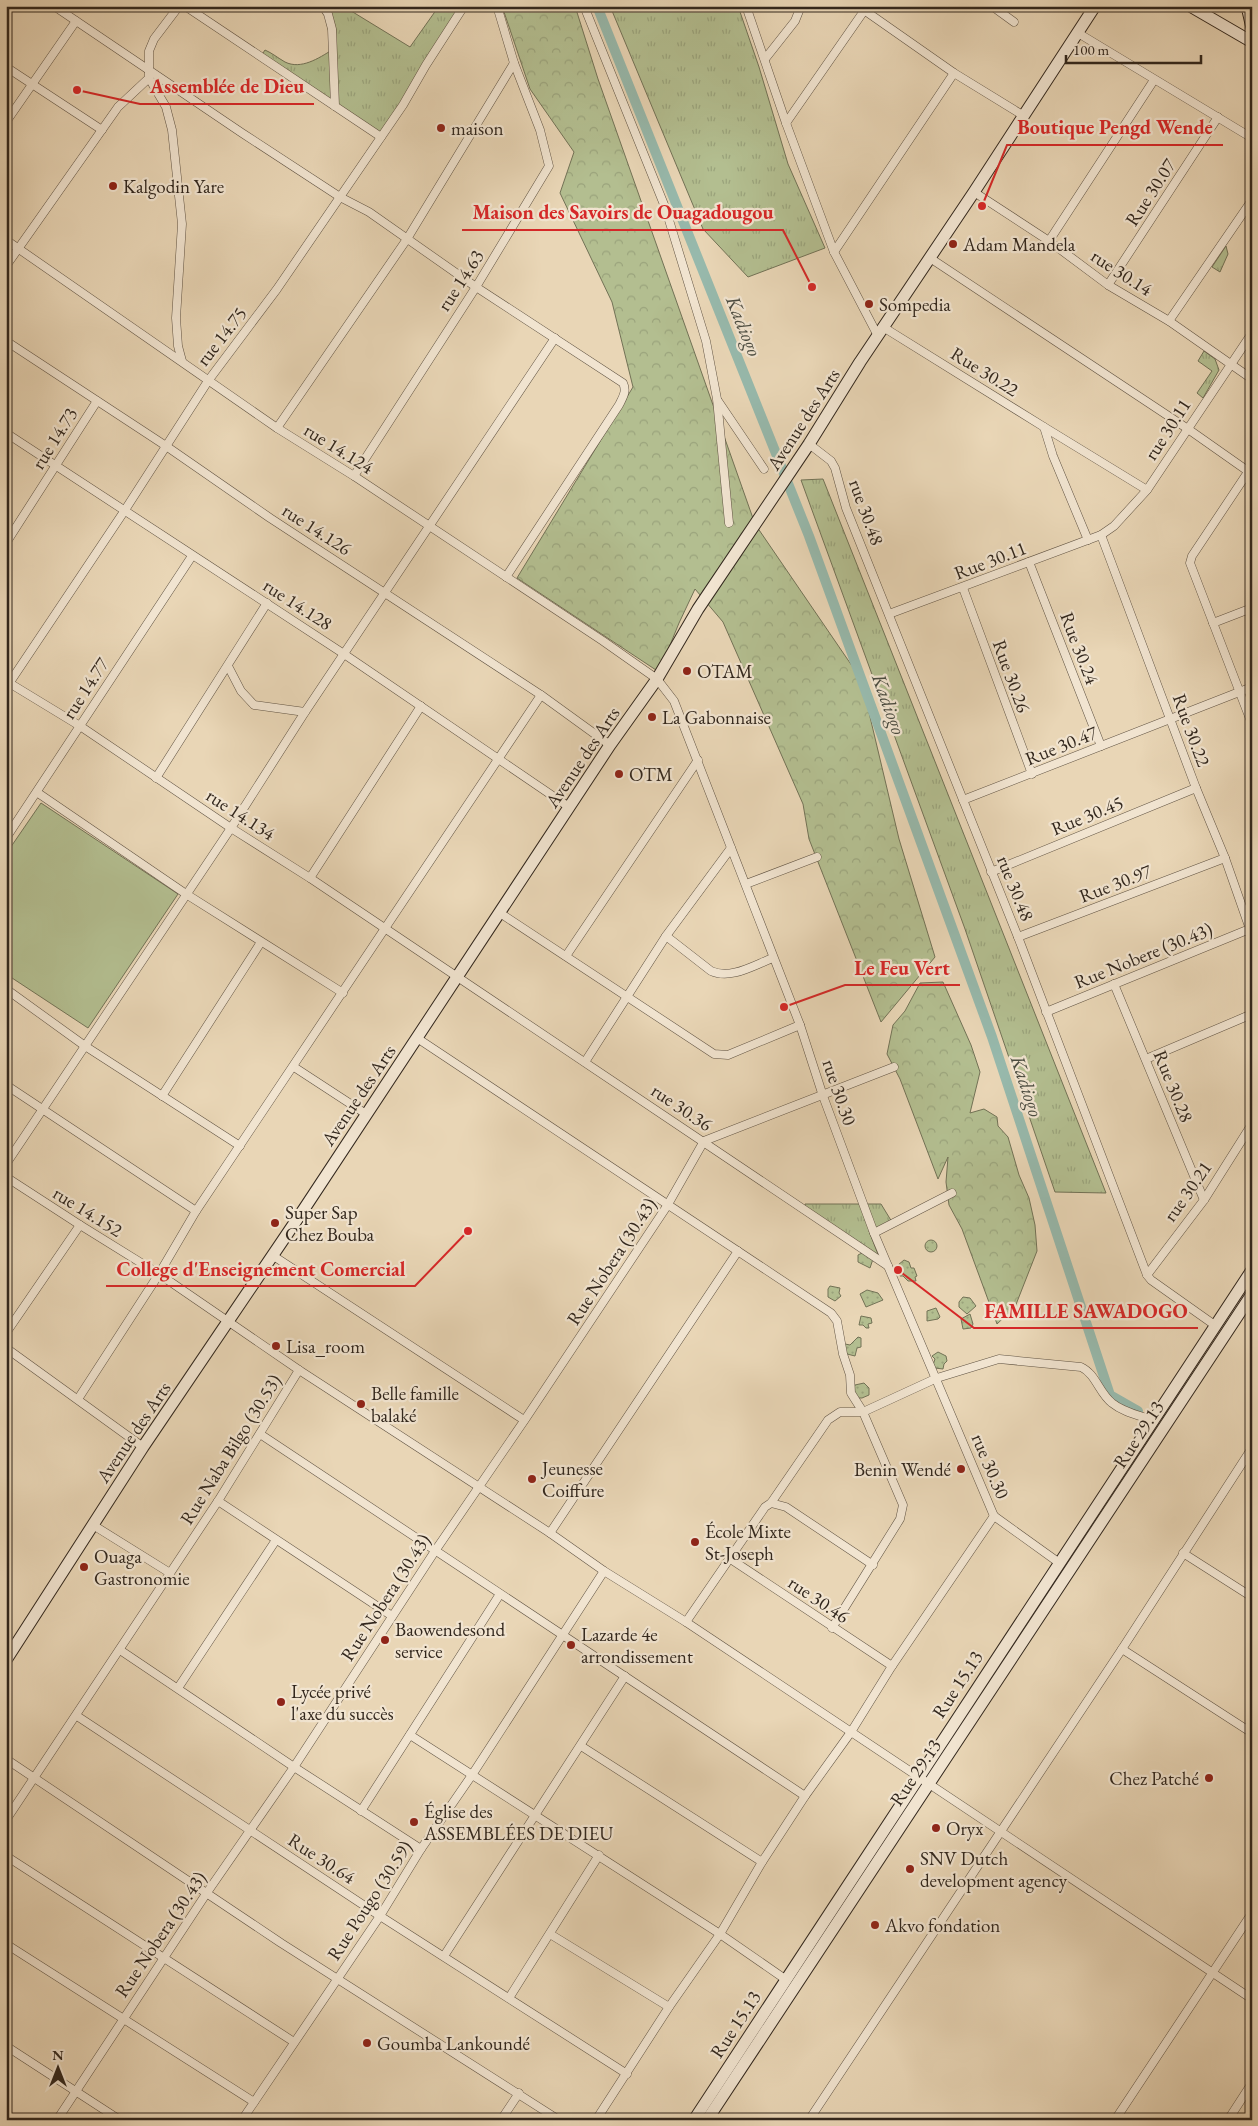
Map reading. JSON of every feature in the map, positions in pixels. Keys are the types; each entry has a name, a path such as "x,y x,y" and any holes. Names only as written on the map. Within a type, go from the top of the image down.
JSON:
{"street":[{"path":"54,6 150,74 340,197 369,212 476,287 624,382 626,387 625,393 619,405 506,577"},
{"path":"179,6 152,45 150,51 150,74 166,107 172,130 182,224 176,318 178,346 182,362"},
{"path":"185,6 380,137"},
{"path":"323,6 328,14 332,29 335,106"},
{"name":"rue 14.75","path":"7,684 125,510 208,381 256,318 403,104 464,6"},
{"name":"rue 14.63","path":"354,476 476,287 549,166 540,130 514,63 497,6"},
{"path":"584,6 665,207 706,341 717,399 728,523"},
{"path":"746,6 786,124 834,252 880,331"},
{"path":"765,59 795,21 801,6"},
{"path":"992,6 1014,22"},
{"name":"Avenue des Arts","path":"6,1660 143,1448 610,745 656,679 698,609 809,444 880,331 1096,6"},
{"path":"1190,6 1252,42"},
{"path":"1247,6 1252,28"},
{"path":"786,124 866,8 954,73 1024,116"},
{"path":"6,122 76,21"},
{"path":"1078,33 1252,138"},
{"path":"277,428 406,238 514,63"},
{"path":"6,67 102,130"},
{"path":"834,252 954,73"},
{"path":"6,266 118,107 150,74"},
{"path":"1049,241 1154,80"},
{"name":"Rue 30.07","path":"1108,285 1218,117"},
{"name":"rue 30.14","path":"974,192 1049,241 1108,285 1169,321 1252,379"},
{"path":"1169,321 1252,200"},
{"name":"rue 14.124","path":"6,240 277,428 431,526 656,679"},
{"path":"930,258 1188,429 1250,473 1190,560 1190,567 1252,724"},
{"name":"Rue 30.22","path":"880,331 1044,427 1146,490"},
{"name":"rue 30.11","path":"1101,535 1118,522 1146,490 1252,334"},
{"path":"6,1164 555,338"},
{"name":"rue 14.126","path":"6,341 166,446 270,518 541,695 610,745"},
{"path":"717,399 764,469"},
{"name":"rue 14.73","path":"6,543 97,401"},
{"path":"1044,427 1053,456 1088,540"},
{"name":"rue 14.128","path":"6,433 344,654 569,807"},
{"name":"rue 30.48","path":"809,444 824,455 835,468 846,508 1018,937 1146,1275"},
{"name":"Rue 30.22","path":"1101,535 1251,930"},
{"name":"Rue 30.11","path":"890,614 1101,535"},
{"name":"rue 14.77","path":"6,838 38,793 192,556"},
{"name":"Rue 30.24","path":"1030,562 1101,746"},
{"name":"Rue 30.26","path":"963,588 1032,774"},
{"path":"156,778 267,603"},
{"path":"1213,623 1252,608"},
{"path":"228,666 241,692 254,706 305,712"},
{"name":"rue 30.30","path":"656,679 674,701 698,760 800,1025 823,1096 874,1233 994,1516"},
{"name":"rue 14.134","path":"7,684 80,726 231,828 310,878 456,978"},
{"name":"Rue 30.47","path":"964,800 1252,687"},
{"path":"78,1399 159,1274 196,1211 386,929 497,758 541,695"},
{"path":"310,878 421,706"},
{"path":"566,956 698,760"},
{"name":"Rue 30.45","path":"991,872 1196,788"},
{"path":"38,793 186,894 342,993"},
{"path":"586,1062 666,936 731,848"},
{"path":"746,884 817,857"},
{"name":"Rue 30.97","path":"1018,937 1225,858"},
{"path":"500,913 714,1054 728,1055 800,1025"},
{"name":"Rue Nobere (30.43)","path":"1046,1012 1251,930"},
{"path":"666,936 711,971 720,974 728,975 773,958"},
{"path":"162,1096 261,942"},
{"name":"rue 30.36","path":"456,978 586,1062 888,1266"},
{"name":"Rue 30.28","path":"1114,984 1204,1200"},
{"path":"6,989 86,1046 240,1146"},
{"path":"1146,1060 1252,1014"},
{"path":"417,1038 667,1206 738,1251 831,1314 837,1321 843,1354 850,1375 851,1393 863,1412 903,1505 900,1519 832,1628"},
{"path":"294,1067 366,1114"},
{"path":"704,1141 894,1067"},
{"path":"6,1085 196,1211"},
{"name":"rue 30.21","path":"1146,1275 1204,1200 1252,1124"},
{"name":"Rue Nobera (30.43)","path":"57,2120 163,1958 294,1767 435,1551 667,1206 704,1141"},
{"name":"rue 14.152","path":"6,1176 159,1274 477,1488 550,1533 604,1571 686,1622 1252,1999"},
{"path":"874,1233 952,1193"},
{"path":"6,1333 80,1225"},
{"path":"550,1533 738,1251"},
{"path":"272,1255 524,1420"},
{"name":"Rue 15.13","path":"694,2120 1058,1562 1252,1270"},
{"path":"1146,1275 1216,1326"},
{"name":"Rue 29.13","path":"707,2120 1252,1294"},
{"path":"6,1348 143,1448"},
{"path":"686,1622 729,1558 765,1507 771,1503 828,1420 840,1412 863,1412 937,1378 999,1359 1081,1367 1088,1370 1105,1396 1112,1403 1127,1412 1152,1420"},
{"name":"Rue Naba Bilgo (30.53)","path":"6,1820 77,1716 218,1501 299,1370"},
{"path":"260,1434 805,1796"},
{"path":"810,2120 1122,1649 1183,1553 1249,1458 1252,1448"},
{"path":"218,1501 392,1616"},
{"path":"771,1503 786,1507 873,1565"},
{"path":"596,2120 669,2007 720,1934 762,1862 805,1796 851,1732 892,1666 994,1516 1058,1562"},
{"path":"93,1525 170,1573"},
{"path":"178,1688 276,1540"},
{"path":"1183,1553 1252,1597"},
{"name":"rue 30.46","path":"729,1558 892,1666"},
{"name":"Rue Pougo (30.59)","path":"242,2120 380,1916 421,1849 472,1776 604,1571"},
{"path":"362,1811 500,1594"},
{"path":"1122,1649 1252,1733"},
{"path":"120,1650 294,1767 421,1849"},
{"path":"444,1956 625,1676"},
{"name":"Rue 30.64","path":"77,1716 380,1916 627,2074"},
{"path":"410,1735 720,1934 785,1980"},
{"path":"581,1746 762,1862"},
{"path":"6,1759 206,1894 559,2120"},
{"path":"6,1856 294,2042"},
{"path":"509,1998 598,1856"},
{"path":"1115,2120 1252,1913"},
{"path":"550,1934 669,2007"},
{"path":"6,1944 254,2102"},
{"path":"6,2046 77,2090 120,2120"},
{"path":"1228,2120 1252,2083"},
{"path":"501,2120 519,2093"}],"green space":[{"path":"324,6 343,6 410,47 439,6 460,6 381,136 261,56 265,50 285,62 297,65 310,62 332,50"},
{"path":"502,6 575,6 598,79 755,524 861,679 899,839 935,957 881,1022 809,839 803,804 723,622 695,589 659,672 517,578 633,387 612,302 560,193 574,152 530,89"},
{"path":"610,6 738,6 759,67 788,164 825,248 748,277 703,229"},
{"path":"1226,246 1228,254 1220,272 1212,267"},
{"path":"1204,351 1215,359 1219,370 1203,398 1197,393 1212,371 1198,361"},
{"path":"823,479 1106,1193 1055,1192 965,929 801,480"},
{"path":"41,803 178,894 88,1028 6,974 6,854"},
{"path":"943,982 971,1045 980,1072 970,1113 984,1109 997,1117 998,1126 1008,1137 1019,1175 1029,1198 1035,1225 1037,1251 1015,1307 997,1324 962,1229 949,1205 946,1182 948,1157 938,1179 900,1079 887,1054 893,1025 905,1011 920,983"},
{"path":"805,1204 881,1204 892,1222 869,1231 879,1257 806,1209"},
{"path":"931,1240 937,1246 931,1252 925,1246"},
{"path":"866,1251 873,1259 870,1268 858,1262 858,1255"},
{"path":"904,1260 909,1262 911,1268 914,1268 917,1276 915,1277 916,1281 908,1281 903,1276 900,1276 898,1265"},
{"path":"830,1286 840,1288 839,1293 841,1296 835,1301 828,1297"},
{"path":"867,1290 878,1293 883,1300 866,1307 860,1294"},
{"path":"963,1297 970,1298 976,1306 967,1314 959,1307 959,1302"},
{"path":"936,1308 940,1317 927,1321 927,1311"},
{"path":"970,1314 973,1324 971,1328 963,1329 961,1319"},
{"path":"861,1316 871,1318 872,1323 868,1324 869,1328 859,1325"},
{"path":"858,1337 861,1338 861,1347 857,1348 855,1356 847,1354 844,1348 845,1344 850,1345"},
{"path":"938,1352 946,1356 947,1361 943,1369 935,1368 933,1365 935,1359 932,1356"},
{"path":"864,1383 869,1388 869,1395 855,1398 853,1391 855,1385"}],"waterway":[{"name":"Kadiogo","path":"597,6 809,536 992,1037 1110,1395 1138,1411"}],"place":[{"name":"Assemblée de Dieu","path":"77,90"},
{"name":"maison","path":"441,128"},
{"name":"Kalgodin Yare","path":"113,186"},
{"name":"Boutique Pengd Wende","path":"982,206"},
{"name":"Adam Mandela","path":"953,244"},
{"name":"Maison des Savoirs de Ouagadougou","path":"812,287"},
{"name":"Sompedia","path":"869,304"},
{"name":"OTAM","path":"687,671"},
{"name":"La Gabonnaise","path":"652,717"},
{"name":"OTM","path":"619,774"},
{"name":"Le Feu Vert","path":"784,1007"},
{"name":"Super Sap Chez Bouba","path":"275,1223"},
{"name":"College d'Enseignement Comercial","path":"468,1231"},
{"name":"FAMILLE SAWADOGO","path":"898,1270"},
{"name":"Lisa_room","path":"276,1346"},
{"name":"Belle famille balaké","path":"361,1404"},
{"name":"Benin Wendé","path":"961,1469"},
{"name":"Jeunesse Coiffure","path":"532,1479"},
{"name":"École Mixte St-Joseph","path":"695,1542"},
{"name":"Ouaga Gastronomie","path":"84,1567"},
{"name":"Baowendesond service","path":"385,1640"},
{"name":"Lazarde 4e arrondissement","path":"571,1645"},
{"name":"Lycée privé l'axe du succès","path":"281,1702"},
{"name":"Chez Patché","path":"1209,1778"},
{"name":"Église des ASSEMBLÉES DE DIEU","path":"414,1822"},
{"name":"Oryx","path":"936,1828"},
{"name":"SNV Dutch development agency","path":"910,1869"},
{"name":"Akvo fondation","path":"875,1925"},
{"name":"Goumba Lankoundé","path":"367,2043"}]}
